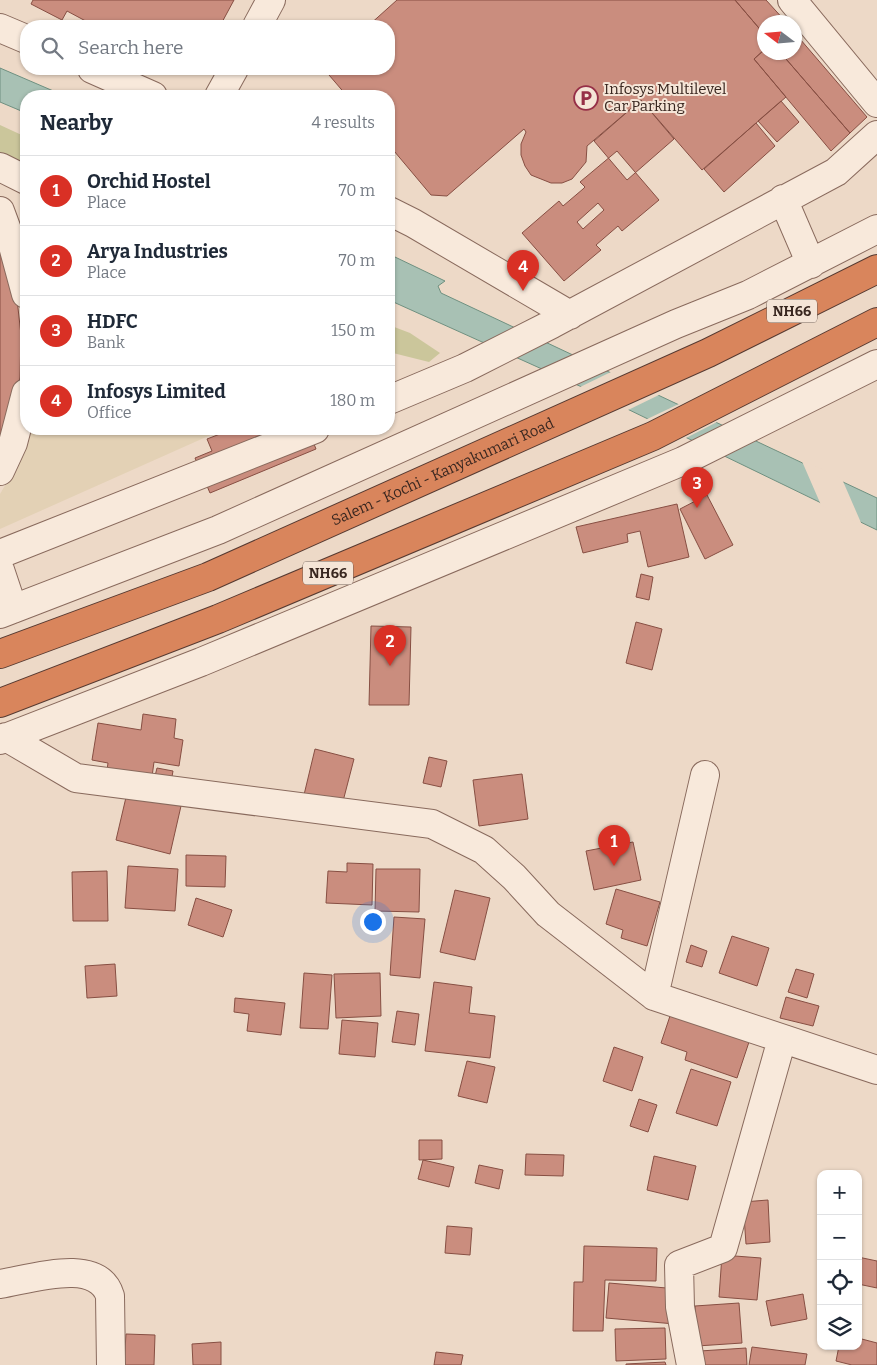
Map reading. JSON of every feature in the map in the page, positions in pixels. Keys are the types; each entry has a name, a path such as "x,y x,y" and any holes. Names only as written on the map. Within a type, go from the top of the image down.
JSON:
{"highway":[{"name":"Salem - Kochi - Kanyakumari Road","path":"0,654 208,577 708,353 877,269"},
{"name":"NH66","path":"0,703 218,619 653,436 877,322"}],"street":[{"path":"260,20 271,0"},
{"path":"792,0 877,103"},
{"path":"0,28 20,36"},
{"path":"106,75 139,90"},
{"path":"222,90 231,75"},
{"path":"395,392 465,368 561,319 836,172 877,135"},
{"path":"0,167 20,177"},
{"path":"783,200 811,264"},
{"path":"0,211 20,270"},
{"path":"395,214 413,223 561,319"},
{"path":"0,570 6,611 218,530 676,324 748,295 877,229"},
{"path":"3,738 201,662 683,461 877,364"},
{"path":"0,471 13,442 20,416"},
{"path":"0,554 300,435"},
{"path":"3,738 76,778 432,824 484,850 514,877 548,914 654,996 877,1070"},
{"path":"654,996 705,775"},
{"path":"691,1365 680,1307 680,1264 723,1248 782,1040"},
{"path":"0,1284 73,1272 99,1278 107,1286 110,1296 111,1365"}],"shaded area":[{"path":"0,68 51,90 20,90 20,110 0,102"},
{"path":"0,125 20,134 20,162 0,153"},
{"path":"395,257 445,281 438,286 441,293 877,498 877,530 584,388 395,303"},
{"path":"395,327 410,333 440,353 429,362 395,354"},
{"path":"28,435 211,435 0,529 0,494 10,477"}],"pier":[{"path":"613,371 661,394 626,411 578,388"},
{"path":"681,403 719,421 684,439 645,420"},
{"path":"801,459 842,479 862,525 821,505"}],"building":[{"path":"33,0 234,0 223,20 84,20 67,11 62,20 31,4"},
{"name":"Infosys Multilevel Car Parking","path":"397,0 735,0 757,26 757,56 754,59 786,97 702,170 641,100 587,146 586,162 572,179 562,183 551,183 531,175 521,155 521,144 526,132 524,129 447,196 431,195 395,152 395,90 342,90 329,75 395,75 395,20 375,20"},
{"path":"735,0 766,0 780,15 757,15 757,26"},
{"path":"802,41 867,117 850,133 787,60 802,60"},
{"path":"757,56 757,60 787,60 850,133 831,151 754,59"},
{"path":"641,100 674,139 627,180 594,141"},
{"path":"781,101 799,122 777,142 758,121"},
{"path":"756,123 775,146 724,192 704,169"},
{"path":"617,151 659,200 622,231 618,226 596,245 601,250 564,281 522,233 559,201 563,206 583,189 585,187 580,182","holes":["598,203 604,210 583,229 577,222"]},
{"path":"0,240 16,290 20,326 20,377 14,411 0,451"},
{"path":"217,435 310,435 316,449 210,493 195,458 212,451 207,439"},
{"path":"707,495 733,545 705,559 680,509"},
{"path":"677,504 689,557 648,567 640,531 627,534 628,542 583,553 576,527"},
{"path":"641,574 653,577 649,600 636,597"},
{"path":"636,622 662,629 652,670 626,663"},
{"path":"371,626 411,627 409,705 369,705"},
{"path":"143,714 176,719 174,738 183,740 179,766 154,762 151,784 106,777 108,763 92,760 98,723 141,730"},
{"path":"315,749 354,759 341,809 303,799"},
{"path":"429,757 447,761 441,787 423,783"},
{"path":"157,768 173,771 170,788 153,784"},
{"path":"522,774 528,819 479,826 473,780"},
{"path":"127,793 181,806 170,854 116,840"},
{"path":"633,842 641,880 594,890 586,851"},
{"path":"186,855 226,856 225,887 186,886"},
{"path":"347,863 373,864 372,905 326,903 328,871 347,872"},
{"path":"128,866 178,869 175,911 125,908"},
{"path":"376,869 420,869 419,912 375,911"},
{"path":"107,871 108,921 73,921 72,872"},
{"path":"616,889 660,902 647,946 621,938 623,930 606,924"},
{"path":"455,890 490,898 475,960 440,952"},
{"path":"196,898 232,910 223,937 188,925"},
{"path":"394,917 425,919 420,978 390,975"},
{"path":"732,936 769,948 757,986 719,973"},
{"path":"691,945 707,951 702,967 686,962"},
{"path":"115,964 117,996 87,998 85,966"},
{"path":"796,969 814,974 807,998 788,992"},
{"path":"304,973 332,975 328,1029 300,1028"},
{"path":"380,973 381,1016 336,1018 334,974"},
{"path":"434,982 472,987 469,1013 495,1016 490,1058 425,1051"},
{"path":"786,997 819,1006 813,1026 780,1018"},
{"path":"235,998 285,1003 281,1035 247,1031 249,1014 234,1012"},
{"path":"672,1010 751,1036 737,1078 685,1060 687,1052 661,1043"},
{"path":"397,1011 419,1014 415,1045 392,1042"},
{"path":"342,1020 378,1023 375,1057 339,1054"},
{"path":"614,1047 643,1057 632,1091 603,1081"},
{"path":"467,1061 495,1067 487,1103 458,1096"},
{"path":"691,1069 731,1082 717,1126 676,1113"},
{"path":"639,1099 657,1105 648,1132 630,1126"},
{"path":"419,1140 442,1140 442,1159 419,1160"},
{"path":"526,1154 564,1155 563,1176 525,1175"},
{"path":"654,1156 696,1166 688,1200 647,1190"},
{"path":"423,1160 454,1167 449,1187 418,1179"},
{"path":"479,1165 503,1170 499,1189 475,1183"},
{"path":"768,1200 770,1242 746,1244 743,1202"},
{"path":"447,1226 472,1228 470,1255 445,1253"},
{"path":"584,1246 657,1248 656,1281 605,1280 603,1331 573,1331 574,1282 583,1282"},
{"path":"722,1255 761,1258 757,1300 719,1297"},
{"path":"862,1258 877,1261 877,1288 862,1285"},
{"path":"609,1283 678,1289 675,1324 606,1318"},
{"path":"803,1294 807,1319 771,1326 766,1301"},
{"path":"739,1303 742,1343 697,1346 695,1306"},
{"path":"665,1328 666,1359 616,1361 615,1329"},
{"path":"126,1334 155,1335 154,1365 124,1365"},
{"path":"862,1339 877,1343 877,1365 852,1365 836,1361 838,1350 862,1350"},
{"path":"221,1342 221,1365 193,1365 192,1344"},
{"path":"752,1347 807,1354 805,1365 749,1365"},
{"path":"746,1348 747,1365 700,1365 700,1351"},
{"path":"436,1352 463,1355 461,1365 434,1365"},
{"path":"665,1362 666,1365 626,1365 626,1364"}],"place":[{"name":"Infosys Multilevel Car Parking","path":"586,98"},
{"name":"Infosys Limited","path":"523,291"},
{"name":"HDFC","path":"697,508"},
{"name":"Arya Industries","path":"390,666"},
{"name":"Orchid Hostel","path":"614,866"}]}
